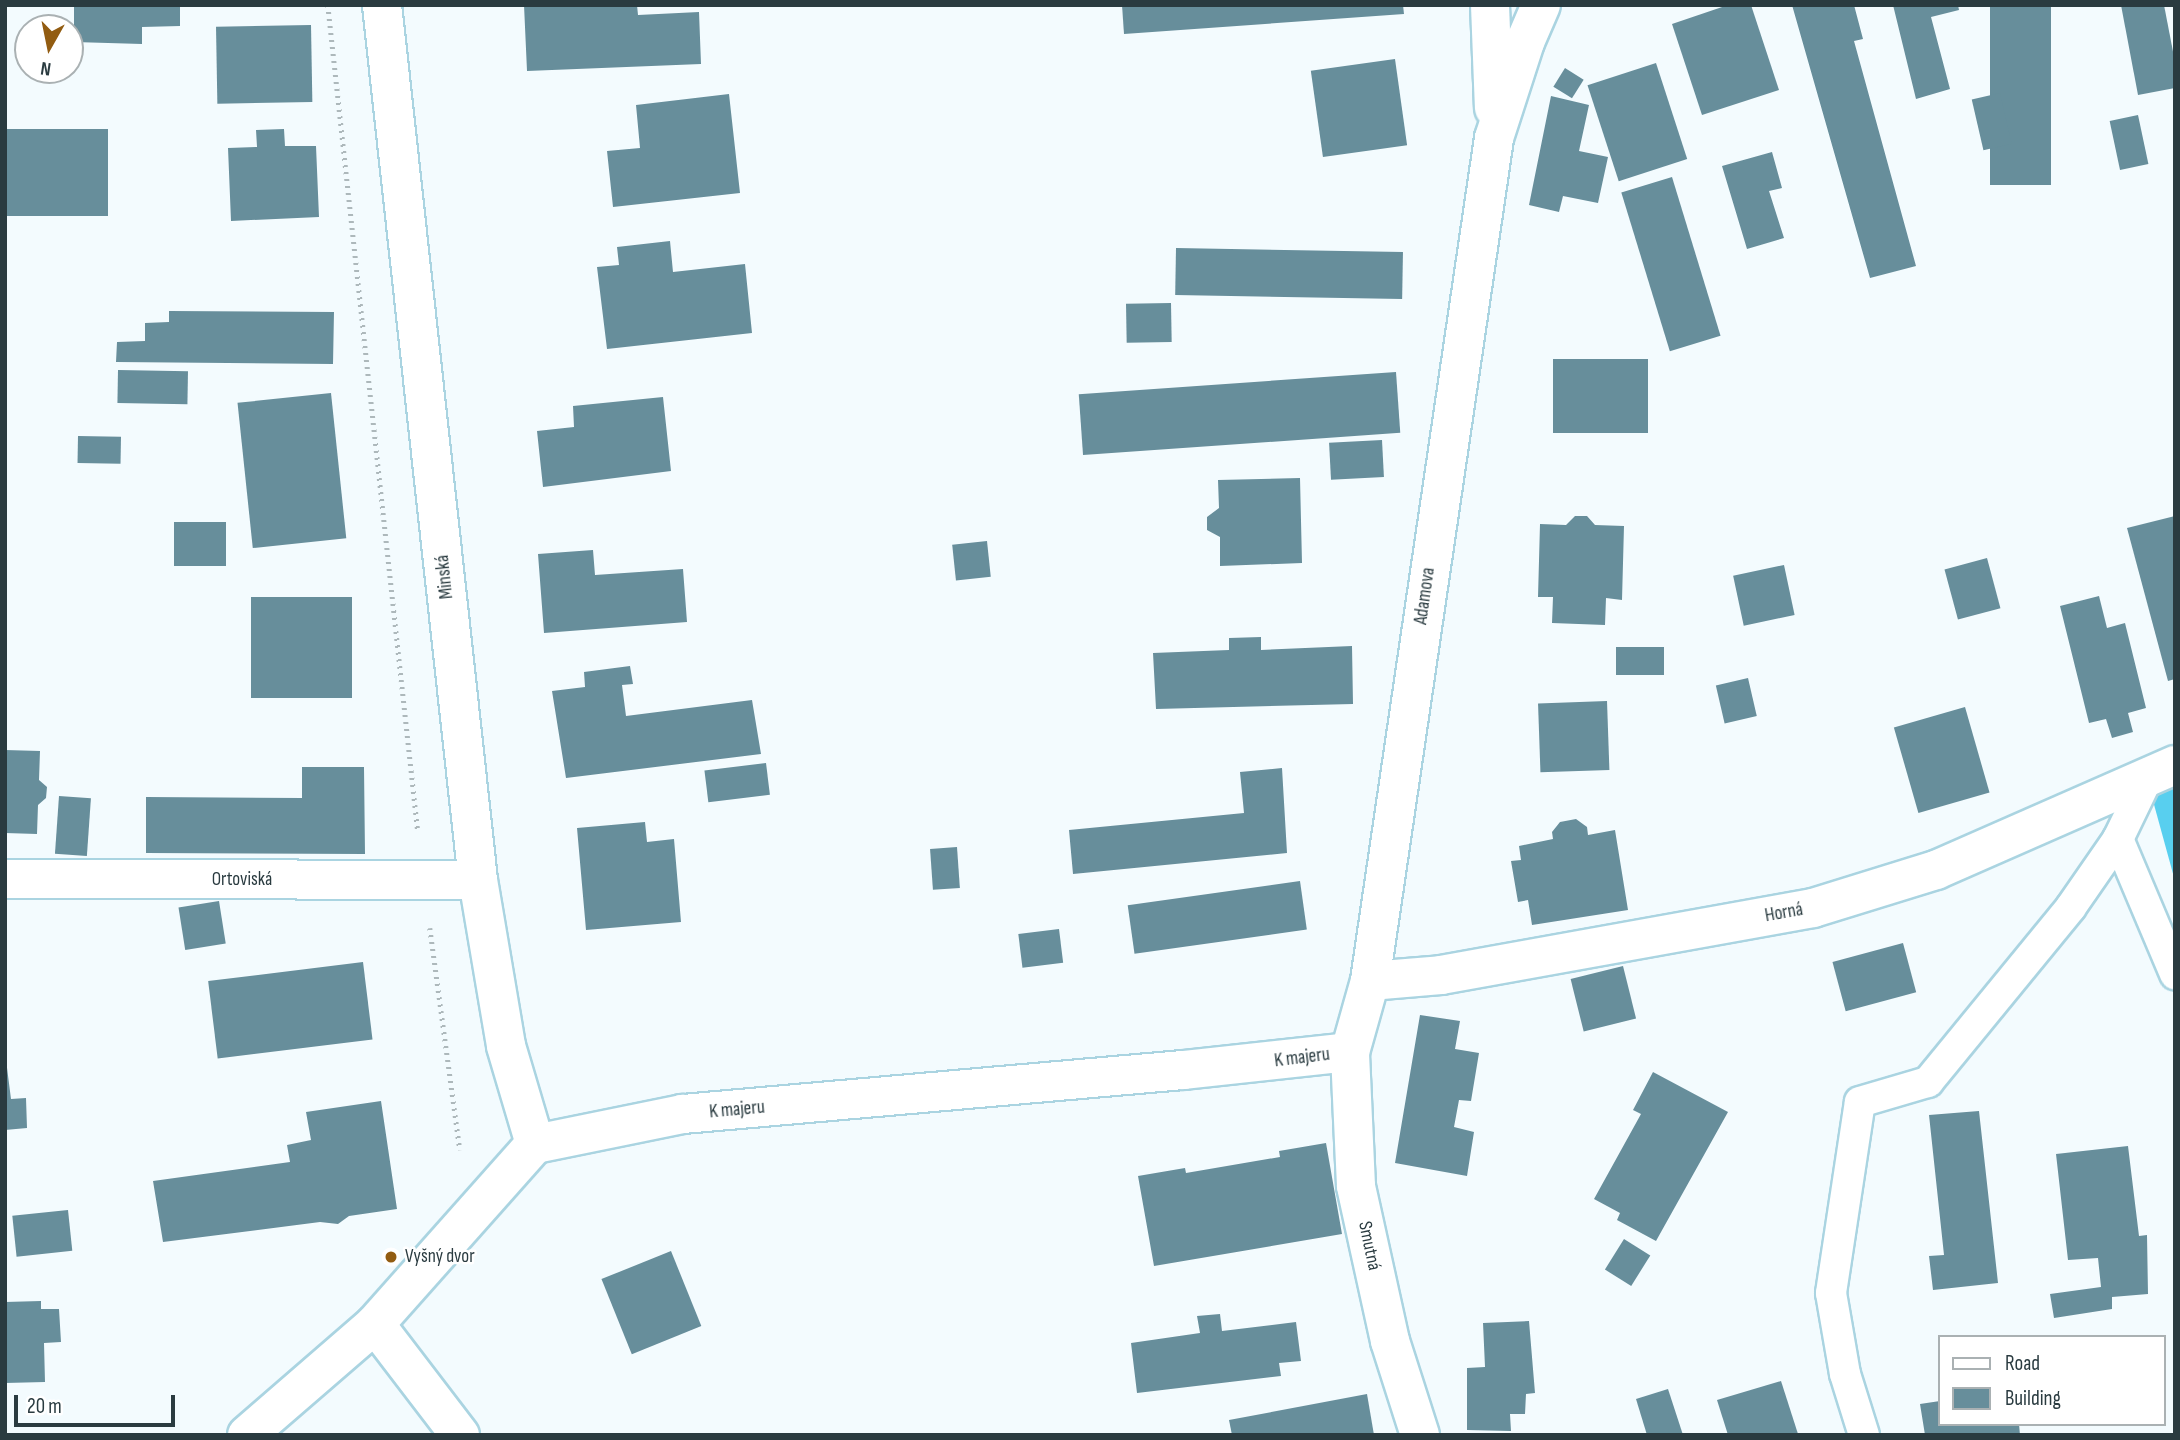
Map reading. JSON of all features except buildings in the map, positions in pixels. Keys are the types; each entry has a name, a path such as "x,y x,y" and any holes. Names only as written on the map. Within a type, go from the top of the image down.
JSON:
{"street":[{"name":"Minská","path":"382,5 478,880 506,1046 535,1144"},
{"path":"1490,5 1494,138"},
{"path":"1494,138 1525,42 1541,5"},
{"name":"Adamova","path":"1350,1052 1370,981 1494,138"},
{"name":"Horná","path":"1370,981 1441,975 1813,908 1937,870 2161,772"},
{"name":"Ortoviská","path":"5,879 478,880"},
{"name":"K majeru","path":"535,1144 683,1114 1183,1070 1350,1052"},
{"name":"Smutná","path":"1350,1052 1356,1186 1390,1341 1420,1435"},
{"path":"247,1435 375,1325 535,1144"},
{"path":"375,1325 460,1435"}],"lane":[{"path":"1864,1435 1845,1374 1831,1293 1860,1102 1928,1082 2071,907 2161,772"},
{"path":"2118,839 2175,974"}],"path":[{"path":"328,5 424,880 460,1150"}],"shaded area":[{"path":"2175,765 2175,881 2147,779"}],"place":[{"name":"Vyšný dvor","path":"391,1257"}]}
